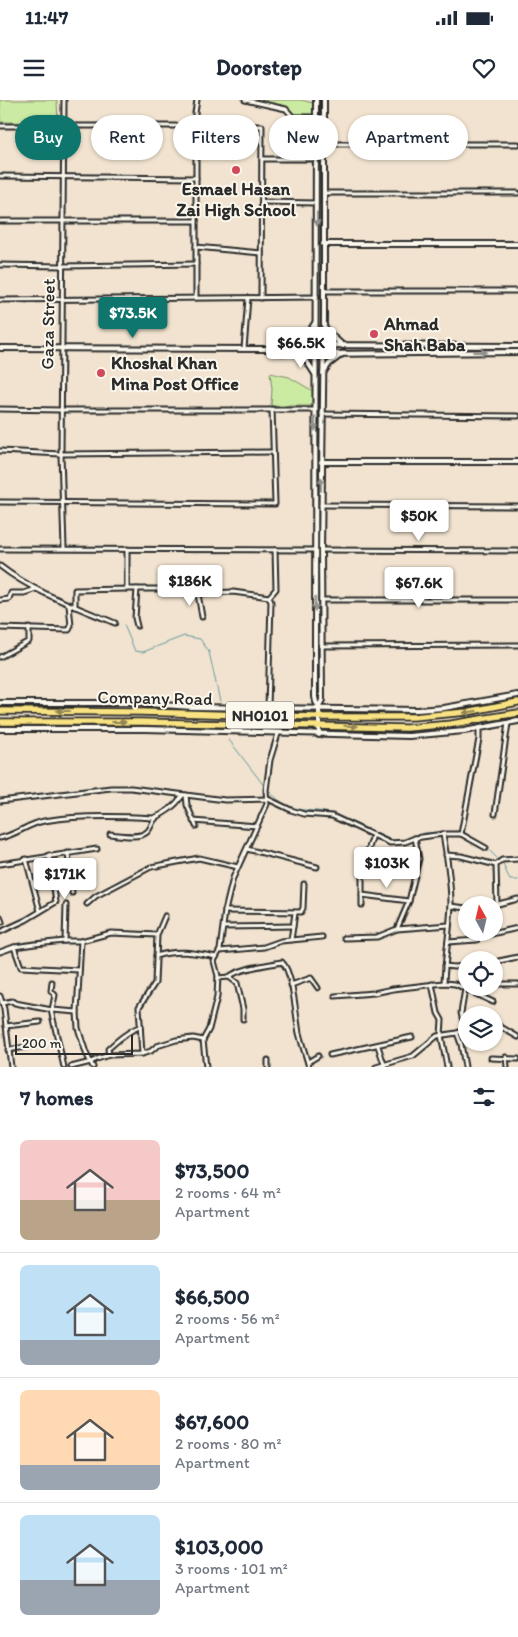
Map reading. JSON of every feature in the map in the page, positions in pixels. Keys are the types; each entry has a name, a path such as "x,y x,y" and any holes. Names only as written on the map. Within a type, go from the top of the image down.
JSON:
{"highway":[{"name":"Company Road","path":"0,711 319,711 413,717 439,716 518,702"},
{"name":"Company Road","path":"0,722 141,722 407,728 434,726 518,713"}],"street":[{"name":"Gaza Street","path":"64,100 64,115"},
{"path":"195,115 197,100"},
{"path":"245,100 286,109 291,115"},
{"path":"316,100 316,115"},
{"path":"324,100 324,115"},
{"path":"0,126 15,126"},
{"path":"81,126 173,126"},
{"path":"259,126 262,126 261,298"},
{"path":"338,144 518,144"},
{"path":"262,159 269,159"},
{"name":"Gaza Street","path":"63,160 61,454 64,548"},
{"path":"196,160 196,298"},
{"path":"316,160 315,697 319,711"},
{"path":"319,735 319,711 322,700 321,462 324,325 324,160"},
{"path":"0,176 196,178"},
{"path":"316,177 324,176"},
{"path":"324,193 518,193"},
{"path":"262,202 317,203"},
{"path":"0,221 196,221"},
{"path":"324,244 518,244"},
{"path":"196,247 261,253"},
{"path":"0,265 196,264"},
{"path":"323,291 518,291"},
{"path":"244,348 248,298"},
{"path":"0,300 317,298"},
{"path":"293,345 307,335 316,321"},
{"path":"324,325 328,332 343,346"},
{"path":"266,349 279,345 518,346"},
{"path":"0,348 244,348 316,354 518,352"},
{"path":"298,353 306,360 316,376"},
{"path":"322,373 337,357 344,354"},
{"path":"0,409 316,410"},
{"path":"0,502 275,504 272,409"},
{"path":"322,414 518,416"},
{"path":"0,451 61,454 273,452"},
{"path":"321,462 518,462"},
{"path":"321,505 518,506"},
{"path":"315,517 321,517"},
{"path":"0,549 315,550"},
{"path":"127,549 127,589"},
{"path":"268,708 269,597 276,586 275,550"},
{"path":"321,550 518,552"},
{"path":"0,566 12,576 69,605 115,623"},
{"path":"315,586 321,586"},
{"path":"0,600 9,599 11,592 24,593 37,588"},
{"path":"137,589 137,626"},
{"path":"75,607 75,590 160,589 188,594 233,592 269,597"},
{"path":"198,594 202,617"},
{"path":"321,600 518,600"},
{"path":"0,628 69,630 71,626 69,605"},
{"path":"0,657 29,641 29,628"},
{"path":"321,646 518,646"},
{"path":"0,703 133,703 319,711 417,710 444,708 518,695"},
{"path":"0,730 145,729 409,736 479,728 518,721"},
{"path":"495,814 508,723"},
{"path":"461,834 479,728"},
{"path":"206,1067 203,1040 209,1030 214,1013 218,978 214,961 219,951 224,927 224,911 238,867 267,804 266,788 270,760 278,734"},
{"path":"0,801 111,788 131,788 225,800 268,799 304,814 332,816 390,843 405,842 415,838 443,834 461,834 486,848"},
{"path":"110,834 140,835 147,832 156,817 174,806 184,795"},
{"path":"184,795 196,826"},
{"path":"0,838 42,821 77,817 156,817"},
{"path":"193,821 257,826"},
{"path":"443,834 450,883 451,906 444,982"},
{"path":"362,905 362,870 373,835"},
{"path":"397,929 409,901 419,859 415,838"},
{"path":"0,864 97,849"},
{"path":"247,849 318,867"},
{"path":"68,853 72,893"},
{"path":"446,855 461,856 496,865"},
{"path":"0,932 26,920 56,901 50,856"},
{"path":"87,904 96,896 151,867 199,858 238,867"},
{"path":"495,896 496,865 502,860 518,859"},
{"path":"26,860 40,911"},
{"path":"224,911 301,912 303,908 304,884"},
{"path":"362,895 409,901"},
{"path":"503,903 518,899"},
{"path":"65,941 66,905"},
{"path":"451,906 458,907"},
{"path":"291,940 295,912"},
{"path":"142,1054 139,1007 155,983 157,935 165,916"},
{"path":"0,917 2,922"},
{"path":"224,927 293,926"},
{"path":"344,938 377,936 397,929 449,926"},
{"path":"448,942 477,940 478,937 518,928"},
{"path":"0,952 14,947 81,941 111,933 157,935"},
{"path":"219,951 264,948 291,940 322,937"},
{"path":"81,941 77,1012 78,1028 93,1067"},
{"path":"14,947 21,967 79,970"},
{"path":"156,956 179,952 216,958"},
{"path":"503,960 518,957"},
{"path":"229,978 243,971 282,962 289,974 299,1034 309,1067"},
{"path":"445,966 458,967"},
{"path":"218,978 229,978 237,983 243,1009 243,1019"},
{"path":"291,985 311,978 318,988"},
{"path":"52,982 51,991 55,995 51,1010 64,1067"},
{"path":"335,996 374,993 393,988 444,982 458,986"},
{"path":"432,984 438,1013 442,1020 441,1035 447,1067"},
{"path":"503,984 518,984"},
{"path":"0,996 11,1067"},
{"path":"483,996 493,1002"},
{"path":"2,1003 12,1001 51,1010 77,1012"},
{"path":"6,1026 40,1022"},
{"path":"109,1055 108,1049 111,1046 117,1043 128,1031 141,1026"},
{"path":"503,1028 518,1037"},
{"path":"376,1067 385,1066 413,1056 424,1048 428,1042 441,1035 457,1033 465,1067"},
{"path":"330,1056 412,1037"},
{"path":"71,1067 109,1055 142,1054 151,1051 157,1046 176,1040 193,1038 203,1040"},
{"path":"8,1050 37,1045"},
{"path":"378,1046 385,1066"},
{"path":"308,1062 318,1056"},
{"path":"506,1057 507,1067"},
{"path":"491,1058 506,1057 518,1059"},
{"path":"268,1060 268,1067"}],"green space":[{"path":"0,100 57,100 58,115 15,115 15,122 0,122"},
{"path":"249,100 301,100 313,103 313,115 295,115 289,109"},
{"path":"270,373 289,377 313,391 314,406 271,406 272,389"}],"waterway":[{"path":"124,625 135,651 143,652 184,636 200,639 209,652 220,701"},
{"path":"229,740 265,787"},
{"path":"268,790 286,805 301,810 337,815 391,840 404,840 423,833 460,831"},
{"path":"464,832 481,843"},
{"path":"486,847 499,860"},
{"path":"502,862 510,880 518,880"}],"place":[{"name":"Esmael Hasan Zai High School","path":"236,170"},
{"name":"Ahmad Shah Baba","path":"374,334"},
{"name":"Khoshal Khan Mina Post Office","path":"101,373"}]}
